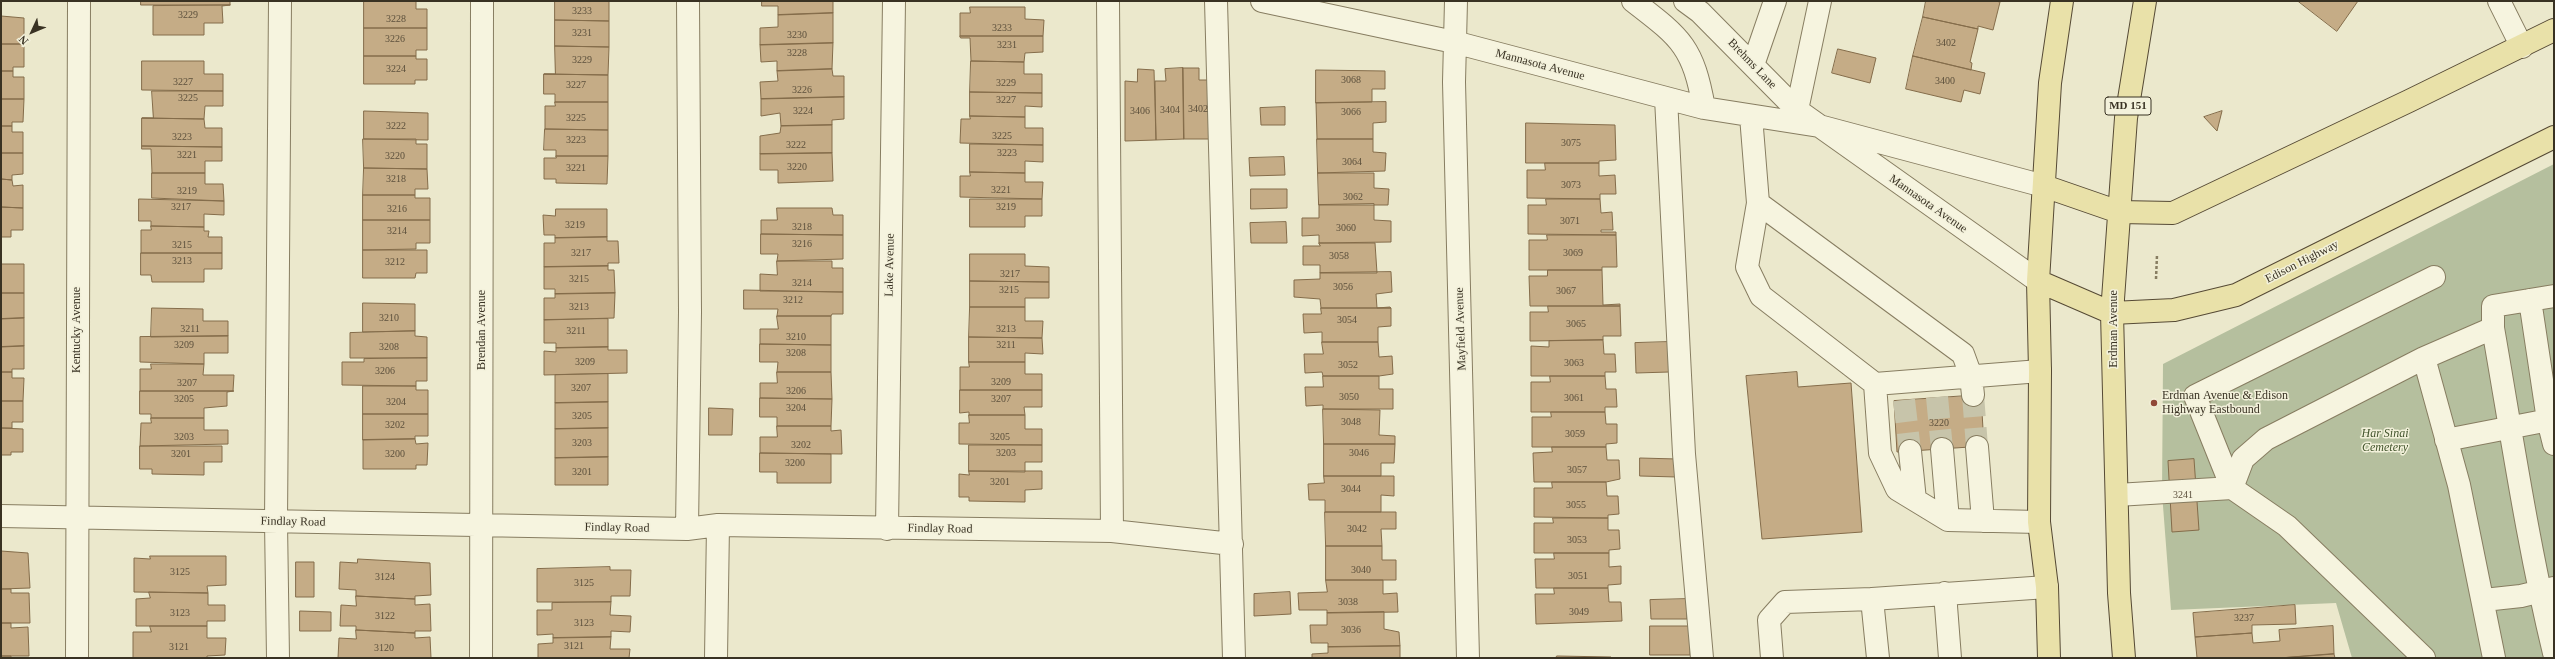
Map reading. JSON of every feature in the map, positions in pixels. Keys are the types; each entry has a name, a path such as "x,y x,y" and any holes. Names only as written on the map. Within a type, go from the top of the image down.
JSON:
{"main road":[{"path":"2049,658 2047,587 2039,522 2040,371 2038,281 2050,83 2062,1"},
{"name":"Erdman Avenue","path":"2124,658 2119,593 2112,313 2126,118 2146,1"},
{"path":"2044,186 2119,212 2173,213 2522,47 2554,30"},
{"name":"Edison Highway","path":"2038,281 2112,313 2174,310 2236,295 2554,136"}],"street":[{"name":"Kentucky Avenue","path":"77,658 76,518 79,1"},
{"path":"278,658 276,522 280,1"},
{"name":"Brendan Avenue","path":"481,658 482,1"},
{"path":"687,529 690,312 688,1"},
{"name":"Lake Avenue","path":"887,529 894,1"},
{"path":"1108,1 1112,532"},
{"path":"1216,1 1234,658"},
{"name":"Mannasota Avenue","path":"1262,1 1454,42 1704,108 1819,126 2044,186"},
{"name":"Mayfield Avenue","path":"1456,1 1454,42 1468,658"},
{"path":"1633,1 1674,32 1692,58 1704,108"},
{"name":"Brehms Lane","path":"1685,1 1700,12 1797,110 1819,126"},
{"path":"1753,65 1775,1"},
{"path":"1797,110 1820,1"},
{"path":"2499,1 2522,47"},
{"path":"1666,98 1684,454 1702,658"},
{"path":"1751,116 1758,203 1746,267 1761,296 1875,384 1904,390 1972,386 2040,371"},
{"name":"Mannasota Avenue","path":"1819,126 2038,281"},
{"path":"1758,203 1963,354 1972,386"},
{"path":"2424,658 2287,526 2232,488 2195,396 2434,277"},
{"path":"2554,296 2493,306 2493,328 2510,428 2547,590 2554,653"},
{"path":"2530,300 2554,444"},
{"path":"2232,488 2243,459 2266,439 2424,358 2493,328"},
{"path":"2424,358 2446,440 2484,600 2494,658"},
{"path":"1875,384 1880,453 1897,489 1948,520 2039,522"},
{"path":"2446,440 2551,420"},
{"path":"1977,447 1983,521"},
{"path":"1942,450 1948,520"},
{"path":"1910,451 1915,500"},
{"path":"2117,495 2232,488"},
{"name":"Findlay Road","path":"1,516 687,529 718,525 1112,532 1232,544"},
{"path":"716,658 718,525"},
{"path":"1772,658 1769,620 1785,602 1872,599 2047,587"},
{"path":"2484,600 2547,590"},
{"path":"1945,593 1950,658"},
{"path":"1872,599 1878,658"}],"path":[{"path":"2156,255 2156,281"}],"green space":[{"name":"Har Sinai Cemetery","path":"2554,164 2554,658 2352,658 2336,603 2171,610 2162,493 2163,364"}],"building":[{"path":"141,1 230,1 230,5 141,5"},
{"path":"364,1 416,1 416,9 427,9 427,28 364,28"},
{"path":"555,1 609,1 609,21 555,20"},
{"path":"762,1 833,1 833,13 778,15 778,6 762,6"},
{"path":"1926,1 2000,2 1993,30 1978,26 1978,29 1923,17"},
{"path":"2298,1 2358,1 2337,31"},
{"path":"230,5 222,6 223,23 204,23 204,35 153,35 153,6"},
{"path":"970,7 1025,7 1025,19 1044,20 1043,36 960,36 960,13 970,13"},
{"path":"833,13 833,43 760,45 760,28 778,27 778,15"},
{"path":"1,16 24,18 24,44 1,44"},
{"path":"1923,17 1978,29 1970,62 1972,63 1971,70 1913,56"},
{"path":"555,20 609,21 609,47 555,46"},
{"path":"364,28 427,28 427,50 416,50 416,56 364,56"},
{"path":"960,36 1043,36 1043,52 1025,53 1024,62 971,61 970,38 961,38"},
{"path":"833,43 832,69 777,71 777,61 761,62 760,45"},
{"path":"1,44 24,44 24,67 13,67 13,71 1,71"},
{"path":"555,46 609,47 608,75 544,74 555,74"},
{"path":"1838,49 1876,58 1870,83 1832,73"},
{"path":"364,56 416,56 416,59 427,59 427,80 415,80 415,84 364,84"},
{"path":"1913,56 1985,73 1980,94 1964,90 1961,102 1906,89"},
{"path":"142,61 204,61 204,74 223,74 223,91 142,90"},
{"path":"971,61 1024,62 1024,74 1042,74 1042,93 970,92"},
{"path":"1183,68 1184,139 1156,140 1155,81 1166,81 1165,69"},
{"path":"1183,68 1199,68 1199,80 1212,80 1213,139 1184,139"},
{"path":"832,69 833,76 844,76 844,97 761,99 760,82 778,81 777,71"},
{"path":"1138,69 1154,70 1156,140 1125,141 1125,81 1137,82"},
{"path":"1316,70 1385,71 1385,89 1372,89 1372,102 1316,103"},
{"path":"1,71 13,71 13,77 24,77 24,99 1,99"},
{"path":"544,74 608,75 608,102 555,102 555,94 544,94"},
{"path":"152,91 223,91 223,106 205,106 204,119 142,118 153,118"},
{"path":"970,92 1042,93 1042,107 1025,106 1025,117 970,116"},
{"path":"844,97 844,119 832,120 832,125 781,126 780,113 761,116 761,99"},
{"path":"1,99 24,99 23,122 12,122 12,126 1,126"},
{"path":"555,102 608,102 608,130 545,129 545,106 555,106"},
{"path":"1386,102 1386,122 1373,123 1373,139 1317,139 1316,103"},
{"path":"1285,107 1285,125 1261,125 1260,108"},
{"path":"364,111 428,113 428,140 364,139"},
{"path":"2222,111 2217,131 2204,117"},
{"path":"970,116 1025,117 1025,128 1043,128 1043,145 960,143 961,119 970,119"},
{"path":"142,118 204,119 205,128 222,128 222,147 142,146"},
{"path":"1526,123 1615,125 1616,160 1599,161 1599,163 1526,163"},
{"path":"832,125 832,153 760,154 760,136 780,133 781,126"},
{"path":"1,126 12,126 12,132 23,132 23,153 1,153"},
{"path":"545,129 608,130 608,156 556,156 556,150 544,150"},
{"path":"363,139 416,139 416,144 427,144 427,169 364,168"},
{"path":"1317,139 1373,139 1373,152 1386,153 1385,171 1318,173"},
{"path":"970,144 1043,145 1043,162 1025,161 1025,173 970,172"},
{"path":"142,146 222,147 222,161 205,161 205,173 152,173 151,149 142,149"},
{"path":"1,153 23,153 23,174 12,175 12,180 1,179"},
{"path":"832,153 833,181 778,183 778,170 760,170 760,154"},
{"path":"556,156 608,156 607,184 556,183 556,179 544,179 544,158 556,158"},
{"path":"1284,157 1285,175 1250,176 1249,158"},
{"path":"1545,163 1599,163 1599,176 1615,175 1616,194 1600,194 1600,199 1527,198 1527,170 1545,170"},
{"path":"364,168 427,169 428,189 415,189 415,195 363,195"},
{"path":"970,172 1025,173 1025,182 1043,182 1042,199 960,197 960,176 970,176"},
{"path":"152,173 205,173 205,184 223,184 224,201 152,198"},
{"path":"1318,173 1374,173 1374,188 1389,189 1388,205 1319,205"},
{"path":"1,179 12,180 13,186 23,185 23,208 1,207"},
{"path":"1251,189 1287,189 1287,208 1251,209"},
{"path":"363,195 415,195 415,198 430,198 430,220 363,220"},
{"path":"139,199 224,201 224,215 204,214 204,227 151,226 151,221 139,221"},
{"path":"970,199 1042,199 1042,216 1025,216 1025,227 970,227"},
{"path":"1546,199 1600,199 1601,213 1612,212 1613,230 1601,230 1601,232 1616,232 1616,235 1528,234 1528,205 1546,205"},
{"path":"1374,204 1374,220 1391,221 1391,242 1319,243 1319,235 1302,236 1302,218 1319,218 1319,205"},
{"path":"1,207 23,208 23,230 11,230 11,237 1,237"},
{"path":"777,208 832,208 833,215 843,215 843,235 761,234 761,220 777,220"},
{"path":"556,209 607,209 607,237 555,238 555,235 544,235 543,215 555,216"},
{"path":"363,220 430,220 430,243 416,243 416,249 363,250"},
{"path":"1286,222 1287,243 1251,243 1250,223"},
{"path":"151,226 204,227 204,231 209,231 208,237 222,237 222,253 141,253 141,230 151,230"},
{"path":"761,234 843,235 843,259 777,261 778,254 761,254"},
{"path":"1547,235 1616,235 1617,267 1602,267 1602,270 1529,270 1529,240 1547,240"},
{"path":"607,237 607,241 618,241 619,263 608,263 608,266 544,267 544,243 555,243 555,238"},
{"path":"1319,243 1375,243 1377,273 1320,273 1320,265 1303,265 1303,246 1320,246"},
{"path":"363,250 427,250 427,273 416,273 415,278 363,278"},
{"path":"141,253 222,253 222,269 204,269 204,282 152,282 151,275 141,275"},
{"path":"970,254 1025,254 1025,266 1049,267 1049,282 970,281"},
{"path":"777,261 832,261 832,268 843,268 843,292 760,291 760,274 777,275"},
{"path":"1,264 24,264 24,293 1,293"},
{"path":"608,266 608,270 614,270 615,293 555,294 555,289 544,289 544,267"},
{"path":"1548,270 1602,270 1603,305 1620,304 1620,306 1530,306 1529,276 1547,276"},
{"path":"1391,272 1392,292 1376,294 1377,308 1321,308 1320,299 1294,297 1294,280 1320,279 1320,273"},
{"path":"970,281 1049,282 1049,298 1025,298 1025,307 970,307"},
{"path":"744,290 843,292 843,314 832,314 831,316 777,316 778,309 744,309"},
{"path":"1,293 24,293 24,318 1,319"},
{"path":"615,293 614,318 544,320 544,298 555,298 555,294"},
{"path":"363,303 415,304 415,331 363,332"},
{"path":"1548,306 1620,306 1621,336 1603,336 1603,340 1530,341 1530,312 1548,312"},
{"path":"970,307 1025,307 1025,321 1043,321 1042,338 969,337"},
{"path":"152,308 203,309 203,321 228,321 228,336 151,337"},
{"path":"1321,308 1391,308 1391,326 1378,327 1378,342 1322,342 1322,332 1304,333 1303,314 1321,314"},
{"path":"777,316 831,316 831,345 760,344 760,329 778,329"},
{"path":"24,318 24,346 1,347 1,319"},
{"path":"608,319 608,347 556,348 556,343 544,343 544,320"},
{"path":"415,331 415,336 427,337 427,358 350,358 350,333"},
{"path":"228,336 228,353 204,353 204,364 140,362 140,337"},
{"path":"969,337 1042,338 1043,354 1025,353 1025,362 969,362"},
{"path":"1603,340 1604,354 1615,354 1616,372 1605,372 1605,376 1531,376 1531,346 1549,347 1549,341"},
{"path":"1322,342 1378,342 1379,357 1392,356 1393,374 1379,376 1323,376 1322,372 1305,373 1304,354 1323,354"},
{"path":"1668,342 1669,372 1636,373 1635,343"},
{"path":"760,344 831,345 831,372 777,372 778,362 760,362"},
{"path":"24,346 24,369 12,369 12,372 1,372 1,347"},
{"path":"608,347 608,350 627,350 627,373 544,375 544,351 556,352 556,348"},
{"path":"427,358 427,381 416,381 416,386 342,385 342,362 364,362 364,359"},
{"path":"969,362 1025,362 1025,374 1042,374 1042,390 960,390 960,367 969,367"},
{"path":"151,364 204,364 203,375 234,375 233,391 140,391 140,369 151,369"},
{"path":"1,372 12,372 12,378 24,378 23,401 1,401"},
{"path":"777,372 831,372 832,399 760,398 760,383 777,383"},
{"path":"1797,372 1798,387 1851,383 1862,532 1762,539 1746,376"},
{"path":"608,374 608,402 555,403 555,375"},
{"path":"1323,376 1379,376 1379,389 1393,389 1393,409 1323,409 1323,405 1306,406 1305,387 1323,387"},
{"path":"1550,376 1605,376 1606,389 1616,389 1617,407 1605,407 1605,412 1531,412 1531,382 1550,382"},
{"path":"363,386 416,386 416,390 428,390 428,414 363,414"},
{"path":"960,390 1042,390 1042,407 1024,407 1025,415 969,415 969,412 960,413"},
{"path":"140,391 234,391 227,392 227,406 204,408 204,418 151,418 151,414 140,414"},
{"path":"1981,395 1984,446 1897,452 1894,401"},
{"path":"760,398 832,399 831,426 777,426 777,417 760,417"},
{"path":"1,401 23,401 23,422 12,422 12,428 1,428"},
{"path":"608,402 608,428 555,429 555,403"},
{"path":"709,408 733,409 732,435 709,435"},
{"path":"1323,409 1380,410 1379,435 1395,436 1395,444 1324,444"},
{"path":"1551,412 1605,412 1606,424 1617,424 1617,443 1606,444 1606,447 1532,447 1532,417 1551,417"},
{"path":"363,414 428,414 428,436 415,436 415,439 363,440"},
{"path":"969,415 1025,415 1025,429 1042,429 1042,445 959,444 959,423 969,423"},
{"path":"151,418 204,418 204,430 228,430 228,444 140,446 141,423 151,423"},
{"path":"777,426 831,426 831,431 841,430 842,454 760,453 760,437 777,437"},
{"path":"1,428 23,429 23,452 11,452 11,455 1,455"},
{"path":"608,428 608,457 555,458 555,429"},
{"path":"415,439 416,444 428,443 427,465 416,465 416,469 363,469 363,440"},
{"path":"1324,444 1395,444 1394,463 1381,463 1381,476 1324,476"},
{"path":"969,445 1042,445 1042,462 1025,462 1025,472 969,471"},
{"path":"140,446 222,446 222,462 204,462 204,475 152,474 152,469 140,469"},
{"path":"1552,447 1606,447 1607,460 1619,460 1620,479 1606,482 1534,482 1533,453 1552,452"},
{"path":"760,453 831,454 831,483 777,483 777,472 760,472"},
{"path":"608,457 608,485 555,485 555,458"},
{"path":"1640,458 1677,459 1677,477 1640,476"},
{"path":"2194,459 2199,530 2172,532 2168,461"},
{"path":"969,471 1042,471 1042,489 1025,490 1025,502 969,501 969,497 959,497 959,474 969,475"},
{"path":"1324,476 1394,476 1394,496 1381,495 1381,512 1325,512 1325,500 1309,500 1308,484 1324,483"},
{"path":"1552,482 1606,482 1607,496 1618,496 1619,514 1608,515 1608,518 1534,517 1534,488 1552,488"},
{"path":"1325,512 1396,512 1396,529 1381,529 1382,546 1326,546"},
{"path":"1553,518 1608,518 1608,530 1619,530 1620,549 1609,550 1609,553 1534,553 1534,523 1553,523"},
{"path":"1326,546 1382,546 1382,560 1396,560 1396,580 1326,580"},
{"path":"1,551 28,553 30,588 1,589"},
{"path":"1554,553 1609,553 1609,567 1621,566 1621,584 1608,585 1608,588 1536,588 1535,559 1554,559"},
{"path":"150,556 226,556 226,585 207,586 208,593 134,592 134,558 150,559"},
{"path":"358,559 430,563 431,595 415,596 415,599 356,596 356,590 339,589 340,562 357,563"},
{"path":"296,562 314,562 314,597 296,597"},
{"path":"610,567 610,570 631,570 630,596 611,596 611,602 537,602 537,569"},
{"path":"1326,580 1383,580 1383,594 1397,593 1398,612 1327,613 1327,610 1299,610 1298,593 1327,592"},
{"path":"1554,588 1608,588 1609,602 1621,602 1622,621 1536,624 1535,594 1554,594"},
{"path":"1,589 11,589 11,593 29,593 30,623 1,623"},
{"path":"149,592 208,593 208,605 225,605 225,621 207,621 207,626 136,626 136,599 150,598"},
{"path":"1290,592 1291,614 1254,616 1254,594"},
{"path":"356,596 415,599 415,605 430,604 431,631 415,631 415,633 356,630 356,626 340,626 341,605 356,606"},
{"path":"1687,599 1687,619 1651,619 1650,600"},
{"path":"611,602 610,615 631,616 630,632 611,631 611,637 553,638 553,634 537,635 537,610 552,610 552,603"},
{"path":"2295,605 2296,624 2252,625 2252,633 2195,637 2193,613"},
{"path":"300,611 331,612 331,631 300,631"},
{"path":"1384,612 1384,629 1399,632 1400,646 1328,647 1328,643 1311,643 1310,625 1327,625 1327,613"},
{"path":"1,623 11,623 11,628 28,627 29,656 1,656"},
{"path":"150,626 207,626 207,638 226,638 225,655 207,656 207,658 133,658 133,632 151,632"},
{"path":"1650,626 1690,626 1690,655 1650,655"},
{"path":"2333,626 2334,654 2280,658 2197,658 2195,637 2252,633 2253,643 2280,641 2279,630"},
{"path":"356,630 415,633 415,638 430,637 431,658 338,658 339,638 356,639"},
{"path":"611,637 610,649 630,649 629,658 538,658 538,644 553,643 553,638"},
{"path":"1400,646 1400,658 1312,658 1312,654 1328,653 1328,647"},
{"path":"2334,654 2335,658 2280,658"},
{"path":"1,656 11,656 11,658 1,658"},
{"path":"1557,656 1611,657 1611,658 1556,658"}],"tunnel":[{"path":"1973,395 1977,447"},
{"path":"1937,397 1942,449"},
{"path":"1904,400 1910,451"}],"place":[{"name":"Erdman Avenue & Edison Highway Eastbound","path":"2154,403"}]}
